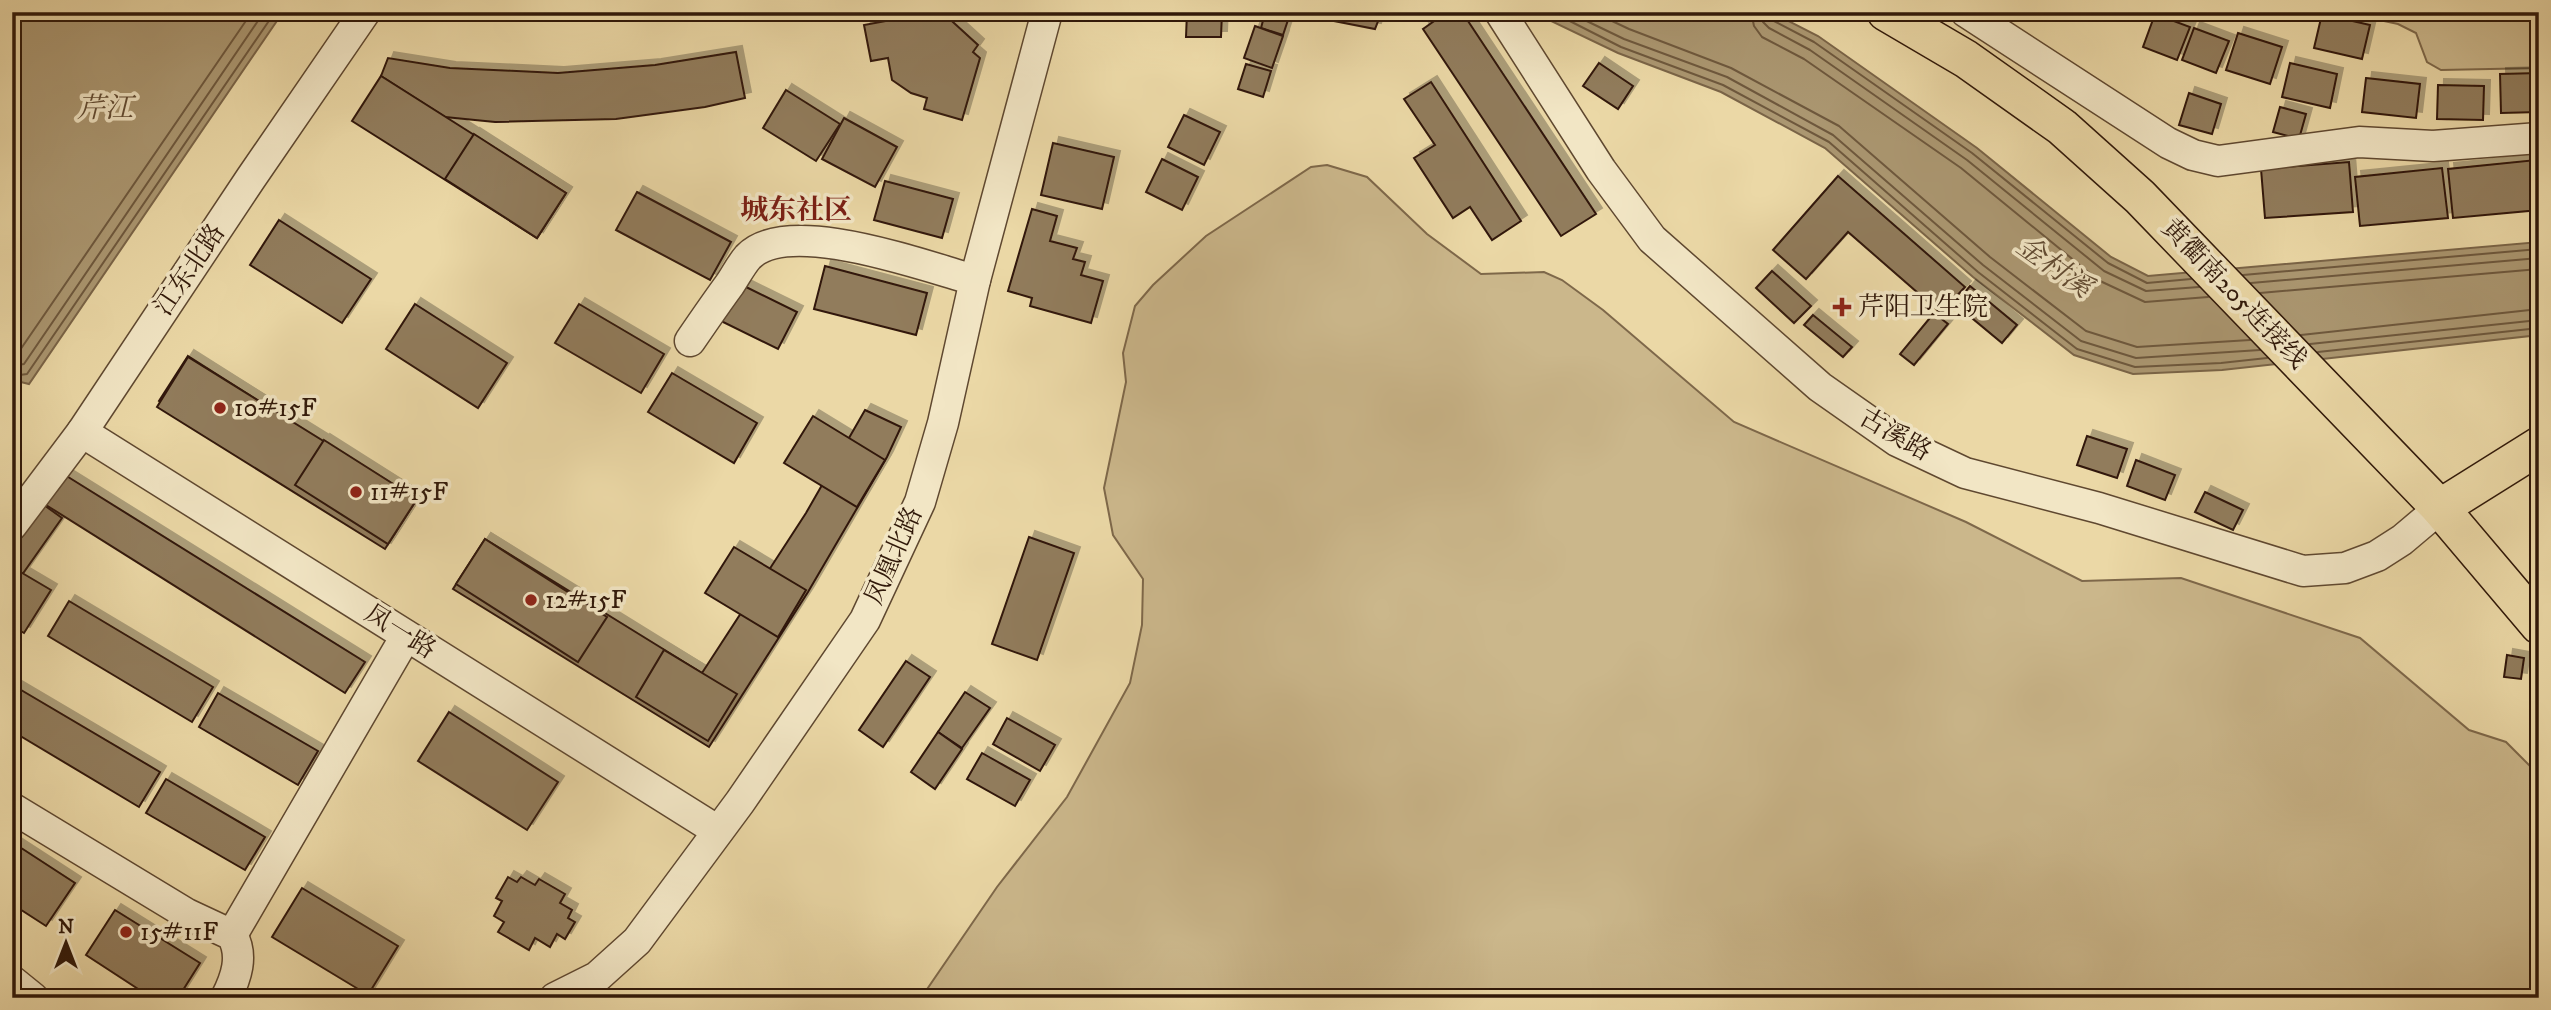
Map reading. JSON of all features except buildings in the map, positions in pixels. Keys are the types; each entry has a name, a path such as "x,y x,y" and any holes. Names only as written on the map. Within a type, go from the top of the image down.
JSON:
{"main road":[{"name":"黄衢南205连接线","path":"1886,12 1966,59 2062,127 2140,197 2440,508 2539,625"},
{"path":"2440,508 2539,446"}],"street":[{"name":"江东北路","path":"12,525 82,432 365,12"},
{"name":"凤凰北路","path":"555,998 597,977 637,941 718,831 865,620 920,502 943,423 975,281 1046,12"},
{"name":"古溪路","path":"1500,12 1601,170 1653,239 1820,387 1896,441 1965,473 2099,508 2303,571 2345,568 2377,556 2402,540 2440,508"},
{"path":"1966,12 2168,143 2193,155 2218,161 2359,142 2433,146 2539,138"},
{"path":"690,341 749,256 764,247 817,241 845,244 975,281"},
{"name":"凤一路","path":"82,432 718,831"},
{"path":"232,935 406,636"},
{"path":"12,808 187,914 232,935 236,942 238,958 236,976 226,998"},
{"path":"12,981 33,998"}],"shaded area":[{"path":"2342,12 2539,12 2539,68 2441,70 2427,62 2416,33 2398,24"},
{"path":"1327,165 1367,177 1427,234 1481,274 1544,272 1562,280 1603,310 1734,422 1966,522 2082,581 2181,578 2360,638 2469,730 2506,742 2531,767 2539,783 2537,998 921,998 997,887 1067,797 1130,683 1142,625 1143,579 1113,535 1104,488 1126,382 1123,353 1135,306 1153,285 1206,236 1311,167"}],"water":[{"name":"芹江","path":"12,12 283,12 29,384 17,381 12,387"},
{"name":"金村溪","path":"1543,12 1771,12 1818,36 1977,148 2111,257 2148,276 2539,242 2539,335 2222,370 2133,374 2074,355 1973,277 1825,148 1721,92 1618,53 1551,21"}],"place":[{"name":"芹阳卫生院","path":"1842,307"},
{"name":"10#15F","path":"220,408"},
{"name":"11#15F","path":"356,492"},
{"name":"12#15F","path":"531,600"},
{"name":"15#11F","path":"126,932"}],"district":[{"name":"城东社区","path":"796,210"}]}
